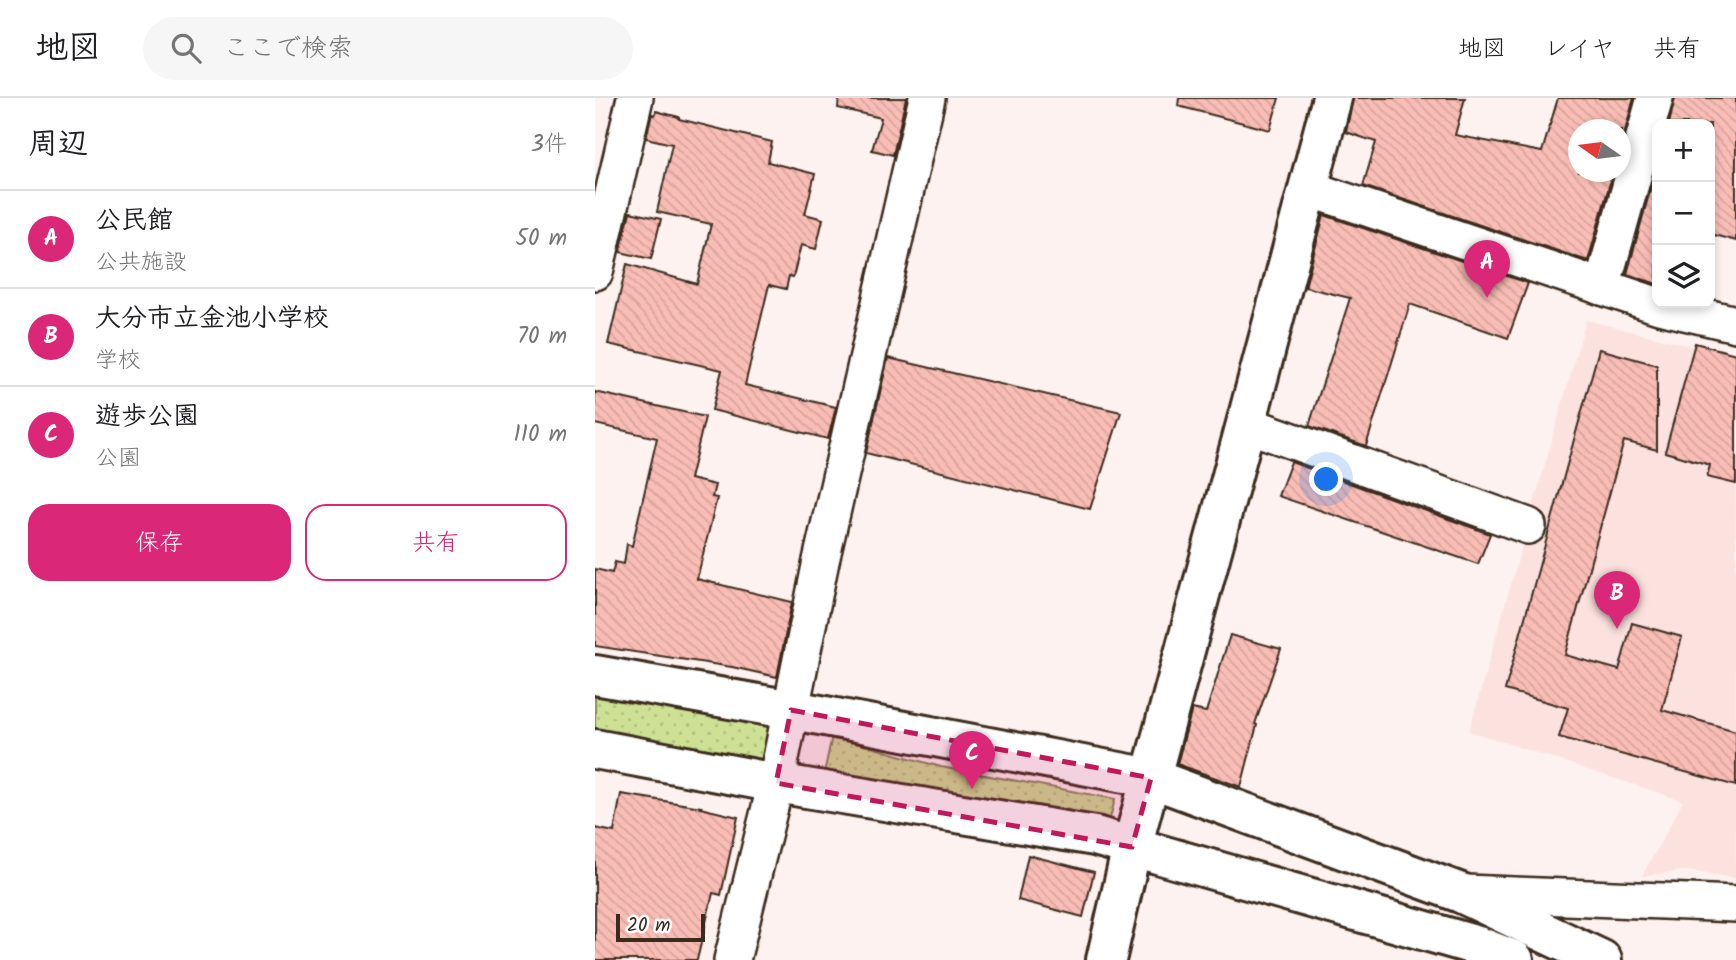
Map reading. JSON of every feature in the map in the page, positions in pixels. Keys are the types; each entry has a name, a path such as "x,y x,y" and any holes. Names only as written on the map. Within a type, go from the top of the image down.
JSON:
{"street":[{"path":"595,272 635,98"},
{"path":"732,960 775,783 821,561 927,98"},
{"path":"1106,960 1132,847 1332,98"},
{"path":"1602,287 1654,98"},
{"path":"1307,188 1659,306 1736,324"},
{"path":"1246,424 1528,526"},
{"path":"595,675 1151,778 1461,893 1602,960"},
{"path":"595,749 775,783 1081,834 1132,847 1476,953 1514,960"},
{"path":"1461,893 1736,904"}],"highlighted area":[{"path":"791,710 1151,778 1132,847 776,783"}],"shaded area":[{"path":"1586,320 1736,357 1736,878 1686,871 1642,876 1683,801 1469,731"}],"green space":[{"path":"595,695 769,726 762,768 595,739"},
{"path":"832,736 941,767 1115,799 1108,826 823,778"}],"building":[{"path":"839,98 906,98 893,155 872,150 881,118 838,108"},
{"path":"1179,98 1279,98 1270,130 1178,106"},
{"path":"1353,98 1465,98 1455,135 1542,152 1558,98 1634,98 1628,119 1568,119 1568,182 1610,182 1588,261 1363,186 1376,142 1346,132"},
{"path":"1675,98 1736,98 1736,241 1715,235 1715,119 1670,119"},
{"path":"656,111 772,142 768,162 815,174 805,214 823,219 816,249 801,245 793,277 789,276 786,289 769,285 745,385 836,407 828,439 712,410 722,370 608,344 627,264 697,284 711,224 657,212 672,144 646,138 652,114 655,115"},
{"path":"1652,183 1652,282 1627,274"},
{"path":"630,212 661,219 651,259 620,252"},
{"path":"1324,215 1528,283 1508,338 1410,304 1366,446 1309,426 1350,298 1305,287"},
{"path":"1695,343 1736,354 1736,484 1707,477 1710,465 1665,452"},
{"path":"1599,349 1657,365 1657,450 1624,441 1565,655 1619,670 1632,623 1682,637 1662,710 1736,731 1736,786 1559,737 1568,708 1505,690"},
{"path":"888,358 1121,412 1090,509 866,453"},
{"path":"595,392 705,417 690,479 715,485 712,497 717,498 697,579 792,602 777,677 732,667 595,646 595,569 612,573 615,562 624,564 627,544 632,546 657,438 595,424"},
{"path":"1291,462 1490,534 1478,564 1278,496"},
{"path":"1230,635 1281,649 1255,724 1257,725 1241,787 1177,764 1192,709 1206,712"},
{"path":"621,794 701,807 738,817 721,895 713,893 697,960 595,960 595,828 614,832"},
{"path":"1028,855 1094,872 1083,917 1018,900"}],"place":[{"name":"公民館","path":"1487,298"},
{"name":"大分市立金池小学校","path":"1617,629"},
{"name":"遊歩公園","path":"972,789"}]}
